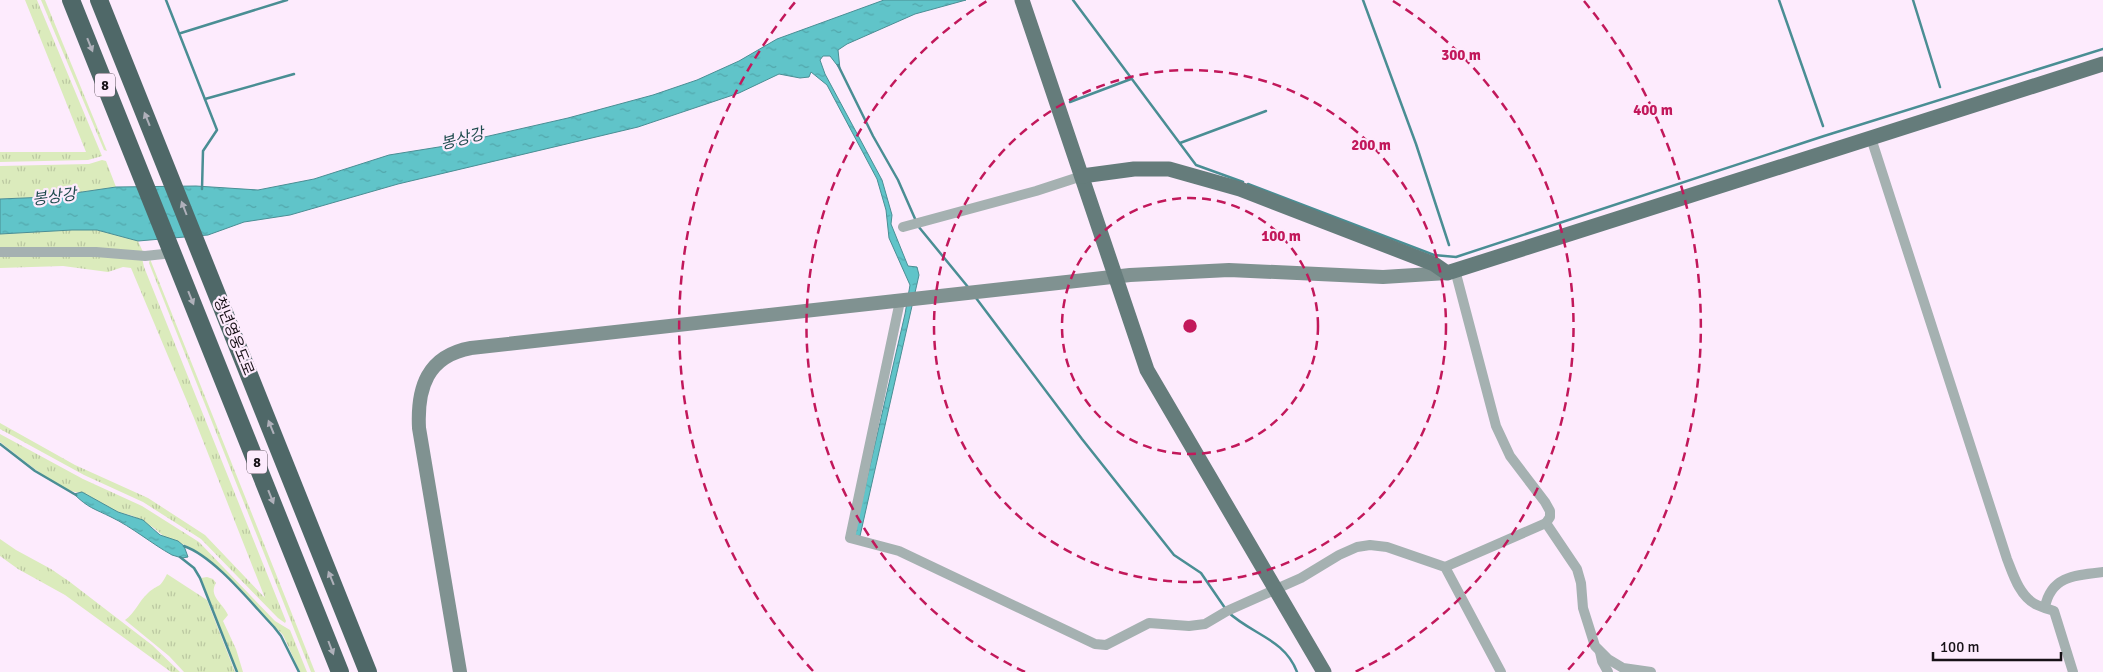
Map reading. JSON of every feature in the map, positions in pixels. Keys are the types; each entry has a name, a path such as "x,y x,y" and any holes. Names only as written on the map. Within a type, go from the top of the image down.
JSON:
{"highway":[{"name":"청년영웅도로","path":"72,0 340,672"},
{"name":"청년영웅도로","path":"100,0 368,672"}],"main road":[{"path":"1022,0 1138,349 1147,370 1167,408 1324,672"},
{"path":"460,672 419,428 419,404 428,374 440,360 454,352 471,348 1130,276 1229,270 1383,278 1451,272 2103,64"},
{"path":"1084,184 1134,168 1169,169 1240,188 1451,272"}],"street":[{"path":"1872,138 2007,559 2016,582 2026,596 2035,604 2054,611 2073,672"},
{"path":"904,227 1036,191 1084,184"},
{"path":"0,252 96,252 145,256 173,253"},
{"path":"903,301 850,538 899,551 1095,644 1106,645 1149,623 1189,626 1205,624 1227,611 1301,578 1357,547 1370,545 1387,547 1446,567 1546,523 1550,517 1550,511 1510,456 1496,426 1451,272"},
{"path":"1546,523 1577,569 1581,583 1583,608 1595,646 1608,659 1623,668 1651,672"},
{"path":"1446,567 1501,672"},
{"path":"2045,608 2047,596 2060,581 2080,574 2103,572"},
{"path":"1600,651 1602,661 1608,672"}],"green space":[{"path":"25,0 37,0 102,156 88,160 0,162 0,152 86,152"},
{"path":"41,0 45,0 107,151 104,150"},
{"path":"102,160 106,161 116,187 48,197 0,199 0,166 89,164"},
{"path":"97,230 138,241 143,252 0,249 0,234"},
{"path":"0,254 142,258 286,621 285,623 201,539 143,502 84,475 0,429 0,423 75,465 148,498 205,535 265,598 194,418 131,268 123,267 108,272 63,266 0,268"},
{"path":"150,259 315,672 311,672 149,263"},
{"path":"0,434 83,479 142,506 199,542 275,621 290,630 307,672 300,672 283,635 223,573 200,553 185,545 167,539 154,528 133,516 118,512 82,492 74,492 64,488 28,464 0,442"},
{"path":"0,539 70,582 152,645 180,672 171,672 65,595 18,569 0,556"},
{"path":"167,574 207,600 235,672 184,672 169,656 125,620 132,614 145,596 160,584"},
{"path":"201,578 213,579 216,583 214,588 215,596 228,615 223,621 236,649 243,672 238,672"}],"water":[{"path":"884,0 966,0 915,14 847,44 838,50 840,69 830,56 823,56 820,60 825,74 882,180 892,215 891,224 908,266 917,267 919,275 860,536 854,535 910,285 889,238 886,210 877,179 827,85 811,72 809,77 800,78 779,74 739,93 638,127 398,184 290,215 244,222 208,235 138,241 97,230 0,234 0,199 48,197 116,187 196,186 258,190 314,179 389,155 445,146 568,118 653,95 697,80 739,61 777,39"},
{"path":"82,492 118,512 143,520 160,535 178,541 184,546 188,557 182,558 172,555 119,521 88,505 74,494"}],"waterway":[{"path":"166,0 217,130 203,151 202,189"},
{"path":"181,33 287,0"},
{"path":"1073,0 1196,165 1243,182"},
{"path":"1363,0 1416,144 1449,245"},
{"path":"1779,0 1823,126"},
{"path":"1913,0 1940,87"},
{"path":"1248,184 1434,255 1456,257 1824,136 2103,49"},
{"path":"838,65 873,136 898,180 916,221"},
{"path":"205,99 294,74"},
{"path":"1070,102 1131,79"},
{"path":"1180,143 1266,111"},
{"path":"918,226 968,287"},
{"path":"976,298 1082,439 1174,555 1201,573 1225,608"},
{"path":"0,444 35,471 76,495"},
{"path":"184,546 208,560 244,594 281,636 299,672"},
{"path":"180,557 194,568 200,578 237,672"},
{"path":"1228,612 1237,620 1276,644 1292,661 1297,672"}],"water label":[{"name":"봉상강","path":"462,138"},
{"name":"봉상강","path":"54,196"}]}
